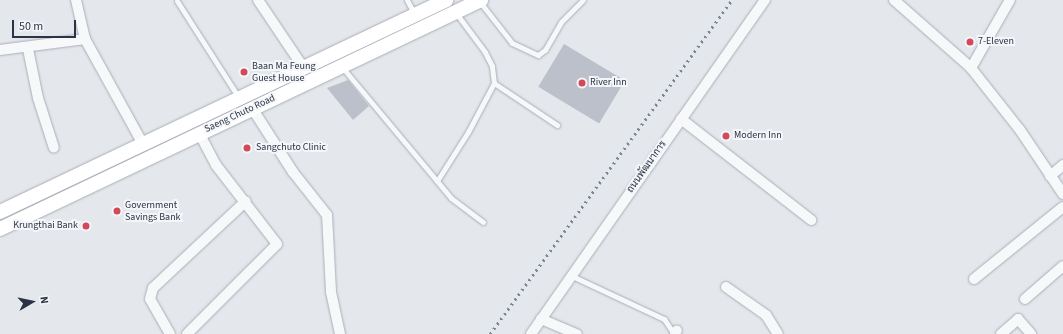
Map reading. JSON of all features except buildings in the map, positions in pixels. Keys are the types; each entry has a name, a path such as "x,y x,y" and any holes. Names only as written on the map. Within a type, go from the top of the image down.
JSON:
{"main road":[{"name":"Saeng Chuto Road","path":"0,212 446,0"},
{"name":"Saeng Chuto Road","path":"0,229 199,133 480,1"}],"street":[{"path":"76,0 85,39 143,144"},
{"path":"258,0 303,67"},
{"name":"ถนนพัฒนาการ","path":"531,334 765,0"},
{"path":"894,0 971,68 1063,194"},
{"path":"971,68 1010,0"},
{"path":"0,50 28,49 85,39"},
{"path":"28,49 38,98 54,148"},
{"path":"252,108 293,172 327,215 331,292 340,334"},
{"path":"681,119 811,220"},
{"path":"187,334 277,244 246,201 216,164 199,133"},
{"path":"1050,176 1063,165"},
{"path":"170,334 150,299 153,288 246,201"},
{"path":"974,279 1063,207"},
{"path":"1025,299 1063,266"},
{"path":"726,287 766,315 777,334"},
{"path":"541,319 577,334"},
{"path":"1001,334 1018,319 1031,334"}],"lane":[{"path":"406,0 414,15"},
{"path":"480,1 512,42 538,55 545,50 561,22 583,0"},
{"path":"177,1 239,98"},
{"path":"437,181 494,83 492,66 485,52 455,12"},
{"path":"342,66 456,203 483,222"},
{"path":"494,83 557,126"},
{"path":"572,276 664,319 675,333"}],"railway":[{"path":"490,334 732,0"}],"place":[{"name":"7-Eleven","path":"970,42"},
{"name":"Baan Ma Feung Guest House","path":"244,72"},
{"name":"River Inn","path":"582,83"},
{"name":"Modern Inn","path":"726,136"},
{"name":"Sangchuto Clinic","path":"247,148"},
{"name":"Government Savings Bank","path":"117,211"},
{"name":"Krungthai Bank","path":"86,226"}]}
